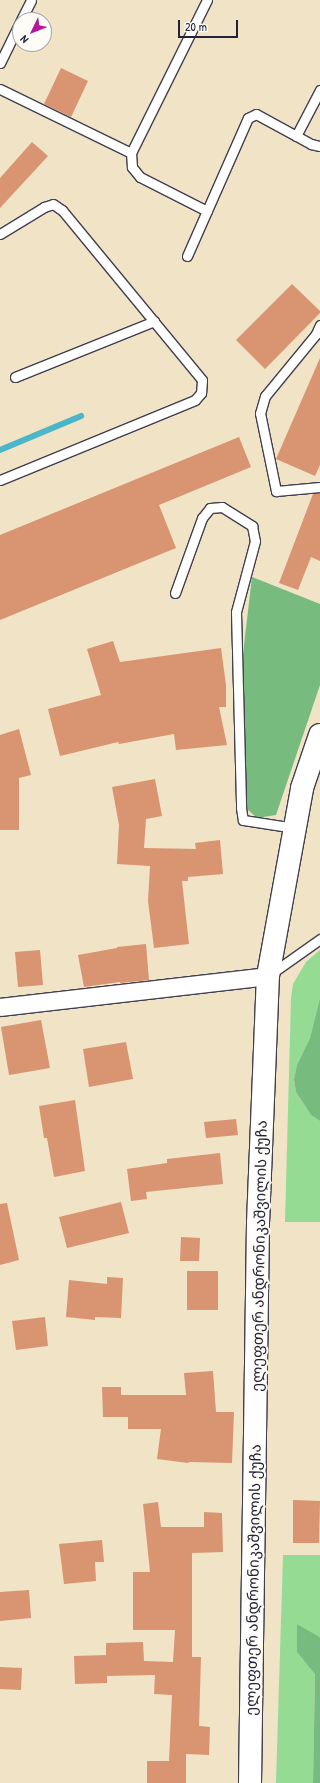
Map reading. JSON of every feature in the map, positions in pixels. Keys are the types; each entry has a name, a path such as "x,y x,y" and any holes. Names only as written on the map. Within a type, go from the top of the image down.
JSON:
{"main road":[{"name":"ელეფთერ ანდრონიკაშვილის ქუჩა","path":"250,1783 258,1223 268,976 302,788 320,735"}],"street":[{"path":"0,1007 268,976"}],"lane":[{"path":"24,12 30,0"},
{"path":"207,0 132,153 132,166 140,177 207,211"},
{"path":"0,63 12,38"},
{"path":"0,89 132,153"},
{"path":"296,136 320,90"},
{"path":"187,256 248,118 256,114 311,144 320,146"},
{"path":"0,234 44,207 53,204 62,210 202,380 201,393 195,400 0,480"},
{"path":"15,378 154,321"},
{"path":"320,325 316,334 266,396 260,412 276,491 320,487"},
{"path":"175,593 202,518 210,508 222,507 252,526 255,541 236,612 241,808 243,820 295,828"},
{"path":"268,976 320,939"}],"green space":[{"path":"252,577 320,604 320,685 276,815 257,818 247,809 243,793 242,662"},
{"path":"320,950 320,998 310,1038 297,1065 294,1079 296,1092 311,1115 320,1121 320,1222 285,1222 291,998 293,984 306,962"},
{"path":"320,998 320,1121 311,1115 296,1092 294,1079 297,1065 310,1038"},
{"path":"283,1555 320,1555 320,1637 297,1624 297,1652 315,1673 313,1783 276,1783"},
{"path":"297,1624 320,1637 320,1783 313,1783 315,1674 297,1652"}],"building":[{"path":"61,68 88,81 71,117 44,104"},
{"path":"32,142 48,156 0,208 0,178"},
{"path":"292,284 320,311 320,313 265,369 236,340"},
{"path":"320,358 320,465 315,476 276,459"},
{"path":"239,437 251,467 159,505 176,548 0,620 0,535"},
{"path":"320,493 320,561 311,557 298,590 279,583 313,494"},
{"path":"113,641 120,662 221,648 226,685 226,707 219,707 227,745 176,750 174,734 119,744 118,742 60,756 48,709 101,695 87,649"},
{"path":"19,729 31,775 19,778 19,830 0,830 0,735"},
{"path":"155,779 162,816 146,819 144,848 196,849 195,843 220,840 223,874 188,877 188,881 182,881 189,944 154,948 148,901 150,866 117,864 119,825 112,787"},
{"path":"146,944 149,980 84,987 78,955 117,947"},
{"path":"40,950 43,985 18,987 15,952"},
{"path":"41,1020 50,1068 9,1075 1,1027"},
{"path":"126,1042 133,1079 89,1087 83,1049"},
{"path":"75,1100 85,1171 54,1177 47,1138 44,1138 39,1106"},
{"path":"236,1119 238,1135 206,1138 204,1122"},
{"path":"220,1153 223,1184 146,1192 147,1199 131,1201 127,1169 167,1163 167,1159"},
{"path":"121,1202 129,1233 67,1248 59,1217"},
{"path":"7,1203 19,1260 0,1265 0,1204"},
{"path":"181,1237 200,1238 199,1261 180,1261"},
{"path":"187,1271 218,1271 218,1310 187,1310"},
{"path":"107,1277 123,1278 121,1318 95,1317 95,1320 66,1317 69,1280 107,1284"},
{"path":"45,1317 48,1346 16,1350 12,1321"},
{"path":"213,1371 216,1412 234,1412 232,1463 188,1463 157,1459 161,1429 128,1429 128,1417 103,1417 102,1387 121,1387 121,1395 186,1395 184,1373"},
{"path":"293,1500 320,1501 319,1543 293,1543"},
{"path":"158,1502 161,1527 204,1527 204,1512 222,1513 223,1552 192,1553 192,1657 201,1657 199,1726 210,1727 209,1755 186,1754 186,1783 147,1783 147,1761 169,1761 172,1695 154,1694 155,1675 107,1676 107,1683 75,1684 74,1656 106,1655 106,1643 143,1642 144,1661 173,1662 175,1630 133,1630 133,1572 150,1572 143,1504"},
{"path":"102,1540 104,1562 95,1562 96,1581 64,1584 59,1544"},
{"path":"29,1590 31,1618 0,1621 0,1592"},
{"path":"0,1667 22,1668 21,1690 0,1689"}],"waterway":[{"path":"0,450 81,416"}]}
